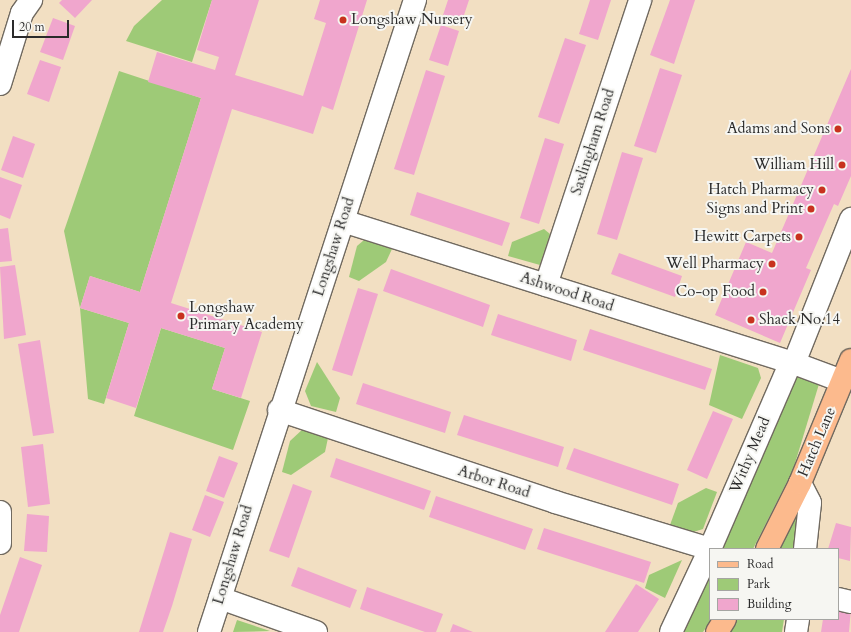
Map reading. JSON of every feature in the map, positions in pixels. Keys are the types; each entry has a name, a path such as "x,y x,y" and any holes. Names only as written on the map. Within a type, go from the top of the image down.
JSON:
{"main road":[{"name":"Hatch Lane","path":"800,483 851,360"},
{"path":"768,548 800,483"},
{"path":"717,632 724,620"}],"street":[{"path":"0,84 22,13 31,0"},
{"name":"Longshaw Road","path":"210,632 279,410 343,221 415,0"},
{"name":"Saxlingham Road","path":"546,284 640,0"},
{"path":"842,381 792,362 851,219"},
{"name":"Ashwood Road","path":"343,221 792,362"},
{"name":"Withy Mead","path":"710,548 792,362"},
{"name":"Arbor Road","path":"279,410 555,502 709,549"},
{"name":"Hatch Lane","path":"800,483 810,503 805,548"},
{"path":"0,512 0,543"},
{"name":"Withy Mead","path":"672,632 709,551"},
{"path":"220,598 316,632"},
{"path":"839,599 851,602"},
{"path":"796,632 798,620"}],"green space":[{"path":"162,0 212,0 192,62 126,41 134,26"},
{"path":"119,71 201,98 140,292 90,276 80,308 64,231"},
{"path":"544,229 550,234 540,265 508,256 512,242"},
{"path":"364,240 392,249 386,262 359,281 349,277 357,246"},
{"path":"80,308 129,323 104,404 88,399"},
{"path":"161,328 225,348 212,389 250,401 233,450 134,416"},
{"path":"720,355 758,368 761,378 742,419 709,405"},
{"path":"317,362 340,398 336,412 311,406 305,391"},
{"path":"796,376 819,384 793,470 754,548 720,548"},
{"path":"304,428 328,438 325,452 291,475 282,472 290,441"},
{"path":"706,488 717,492 703,529 690,533 670,525 678,503"},
{"path":"799,507 797,548 777,548"},
{"path":"682,560 665,598 645,588 649,575"},
{"path":"709,573 709,620 711,620 703,632 684,632"},
{"path":"237,620 270,631 233,632"},
{"path":"736,620 784,620 782,632 730,632"}],"building":[{"path":"62,0 92,0 75,18 59,3"},
{"path":"212,0 259,0 235,75 303,96 326,23 314,19 320,0 367,0 333,110 322,106 313,134 232,109 171,303 262,332 241,398 212,389 225,348 161,328 136,408 106,398 129,323 80,308 90,276 140,292 201,98 148,82 157,52 215,70 219,57 197,50"},
{"path":"448,0 469,0 462,21 443,15"},
{"path":"590,0 611,0 598,40 579,34"},
{"path":"670,0 695,0 674,64 650,55"},
{"path":"53,18 75,26 63,60 40,52"},
{"path":"441,25 459,31 448,66 429,60"},
{"path":"565,38 586,45 559,124 538,117"},
{"path":"40,60 61,67 49,102 27,94"},
{"path":"660,68 682,75 656,153 634,146"},
{"path":"851,69 851,176 838,206 834,204 806,268 811,270 780,343 715,315 746,242 772,253"},
{"path":"426,70 445,76 414,175 394,169"},
{"path":"13,136 35,144 23,178 1,170"},
{"path":"545,138 564,144 539,224 520,218"},
{"path":"622,152 643,158 617,240 597,234"},
{"path":"0,177 22,185 10,219 0,215"},
{"path":"417,192 510,223 502,246 410,215"},
{"path":"8,228 12,261 0,262 0,229"},
{"path":"619,253 682,276 675,297 611,274"},
{"path":"15,265 26,335 4,339 0,267"},
{"path":"391,269 490,305 483,327 383,291"},
{"path":"358,288 378,294 352,376 332,370"},
{"path":"498,314 577,340 571,361 491,335"},
{"path":"590,329 712,369 705,390 583,350"},
{"path":"40,340 54,433 33,436 18,344"},
{"path":"363,383 451,412 445,433 356,404"},
{"path":"713,411 733,419 707,479 687,470"},
{"path":"464,415 564,447 558,467 457,435"},
{"path":"43,444 50,504 28,507 21,447"},
{"path":"574,448 679,484 672,505 566,469"},
{"path":"219,456 238,463 224,498 206,491"},
{"path":"336,458 431,491 424,510 330,477"},
{"path":"293,484 312,491 289,558 269,551"},
{"path":"205,495 224,502 210,537 192,530"},
{"path":"436,496 533,529 525,550 429,517"},
{"path":"27,514 49,516 47,552 24,551"},
{"path":"836,523 851,527 850,561 839,558 839,548 828,548"},
{"path":"544,528 651,562 644,583 537,549"},
{"path":"170,532 192,539 172,606 163,632 139,632"},
{"path":"20,557 42,565 19,632 0,632 0,615"},
{"path":"298,567 357,590 350,608 291,586"},
{"path":"636,584 659,599 638,632 605,632"},
{"path":"367,587 443,614 436,632 425,632 360,609"},
{"path":"839,607 851,609 849,632 821,632 823,620 839,620"},
{"path":"453,624 473,632 450,632"}],"place":[{"name":"Longshaw Nursery","path":"343,20"},
{"name":"Adams and Sons","path":"838,129"},
{"name":"William Hill","path":"842,165"},
{"name":"Hatch Pharmacy","path":"822,190"},
{"name":"Signs and Print","path":"811,209"},
{"name":"Hewitt Carpets","path":"799,237"},
{"name":"Well Pharmacy","path":"772,264"},
{"name":"Co-op Food","path":"763,292"},
{"name":"Longshaw Primary Academy","path":"181,316"},
{"name":"Shack No.14","path":"751,320"}]}
